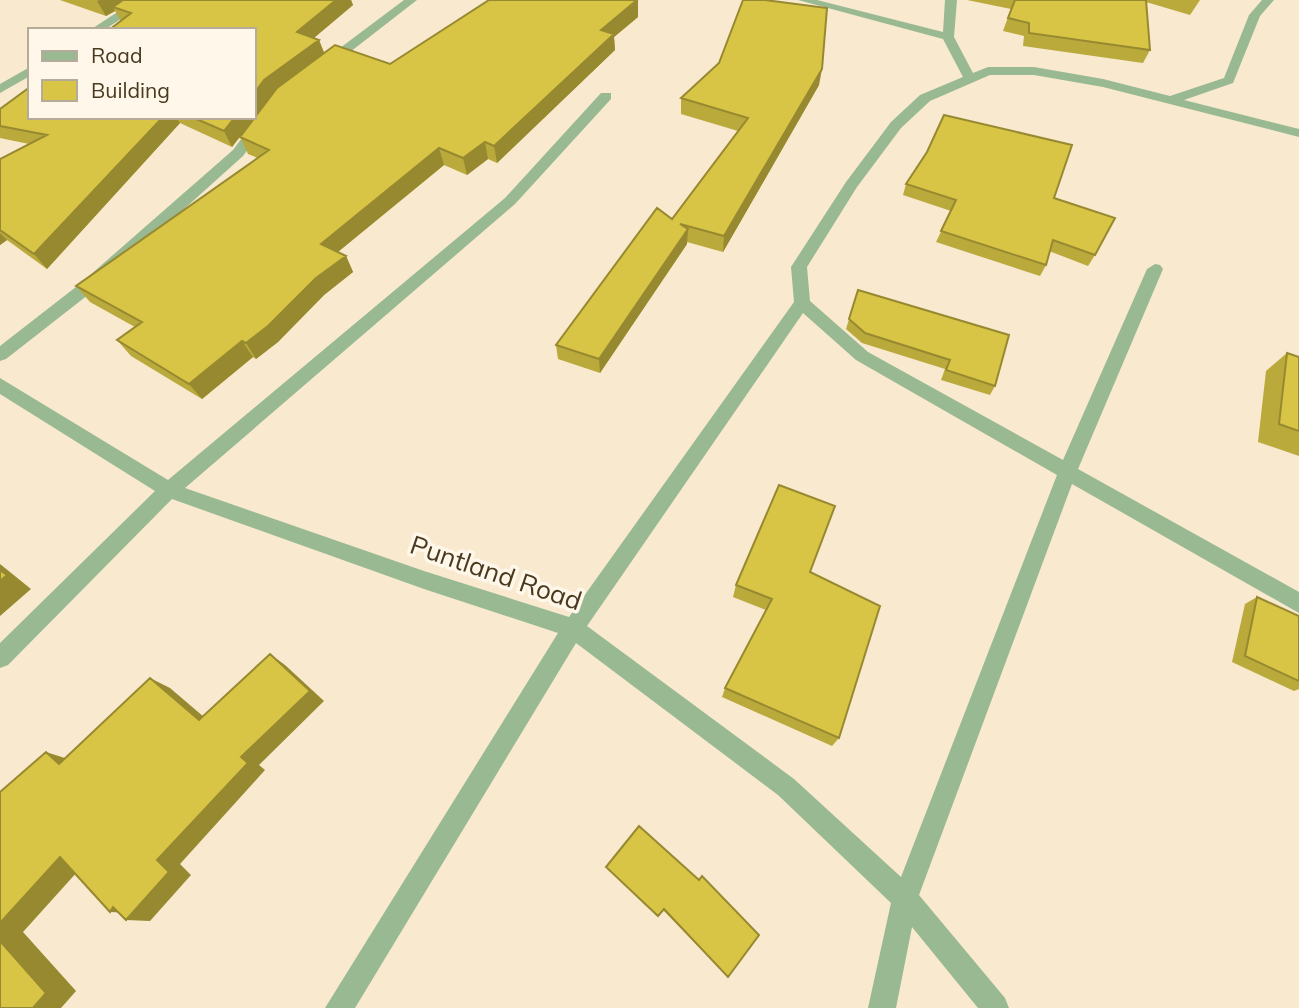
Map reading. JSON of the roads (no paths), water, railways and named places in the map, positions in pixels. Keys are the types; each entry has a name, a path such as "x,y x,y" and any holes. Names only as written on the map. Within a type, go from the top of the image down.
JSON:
{"street":[{"path":"99,28 145,0"},
{"path":"320,69 411,0"},
{"path":"804,0 948,37"},
{"path":"951,0 948,37 970,78"},
{"path":"1172,100 1229,80 1255,15 1268,0"},
{"path":"339,1008 573,628 802,303 799,267 858,175 896,125 925,98 988,71 1034,71 1103,83 1299,133"},
{"path":"0,89 28,72"},
{"path":"0,658 169,489 510,201 606,96"},
{"path":"0,355 87,287 238,153 270,110"},
{"path":"882,1008 905,898 1067,473 1155,269"},
{"path":"802,303 862,356 1299,603"},
{"name":"Puntland Road","path":"0,385 169,489 424,580 573,628 786,788 905,898 995,1008"}]}
